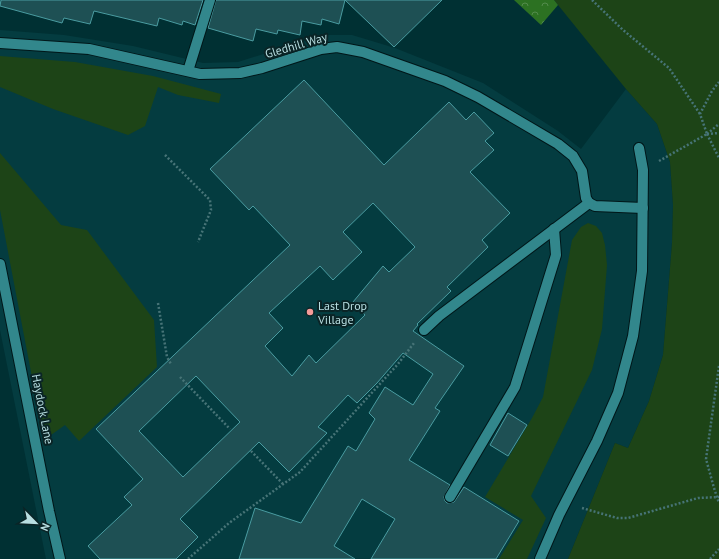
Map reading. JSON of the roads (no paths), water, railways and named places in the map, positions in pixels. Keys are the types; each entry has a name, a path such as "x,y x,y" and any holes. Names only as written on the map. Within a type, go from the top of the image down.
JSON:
{"street":[{"path":"188,71 210,0"},
{"name":"Gledhill Way","path":"0,43 89,49 200,74 240,73 262,68 321,49 337,47 363,52 445,81 478,97 558,144 573,156 582,171 586,198 589,203"},
{"path":"540,559 565,503 597,441 618,393 633,336 642,271 644,208 643,170 639,148"},
{"path":"424,330 439,316 589,203 595,206 644,208"},
{"path":"450,497 515,387 556,255 554,229"},
{"name":"Haydock Lane","path":"0,264 60,559"}],"place":[{"name":"Last Drop Village","path":"310,312"}]}
